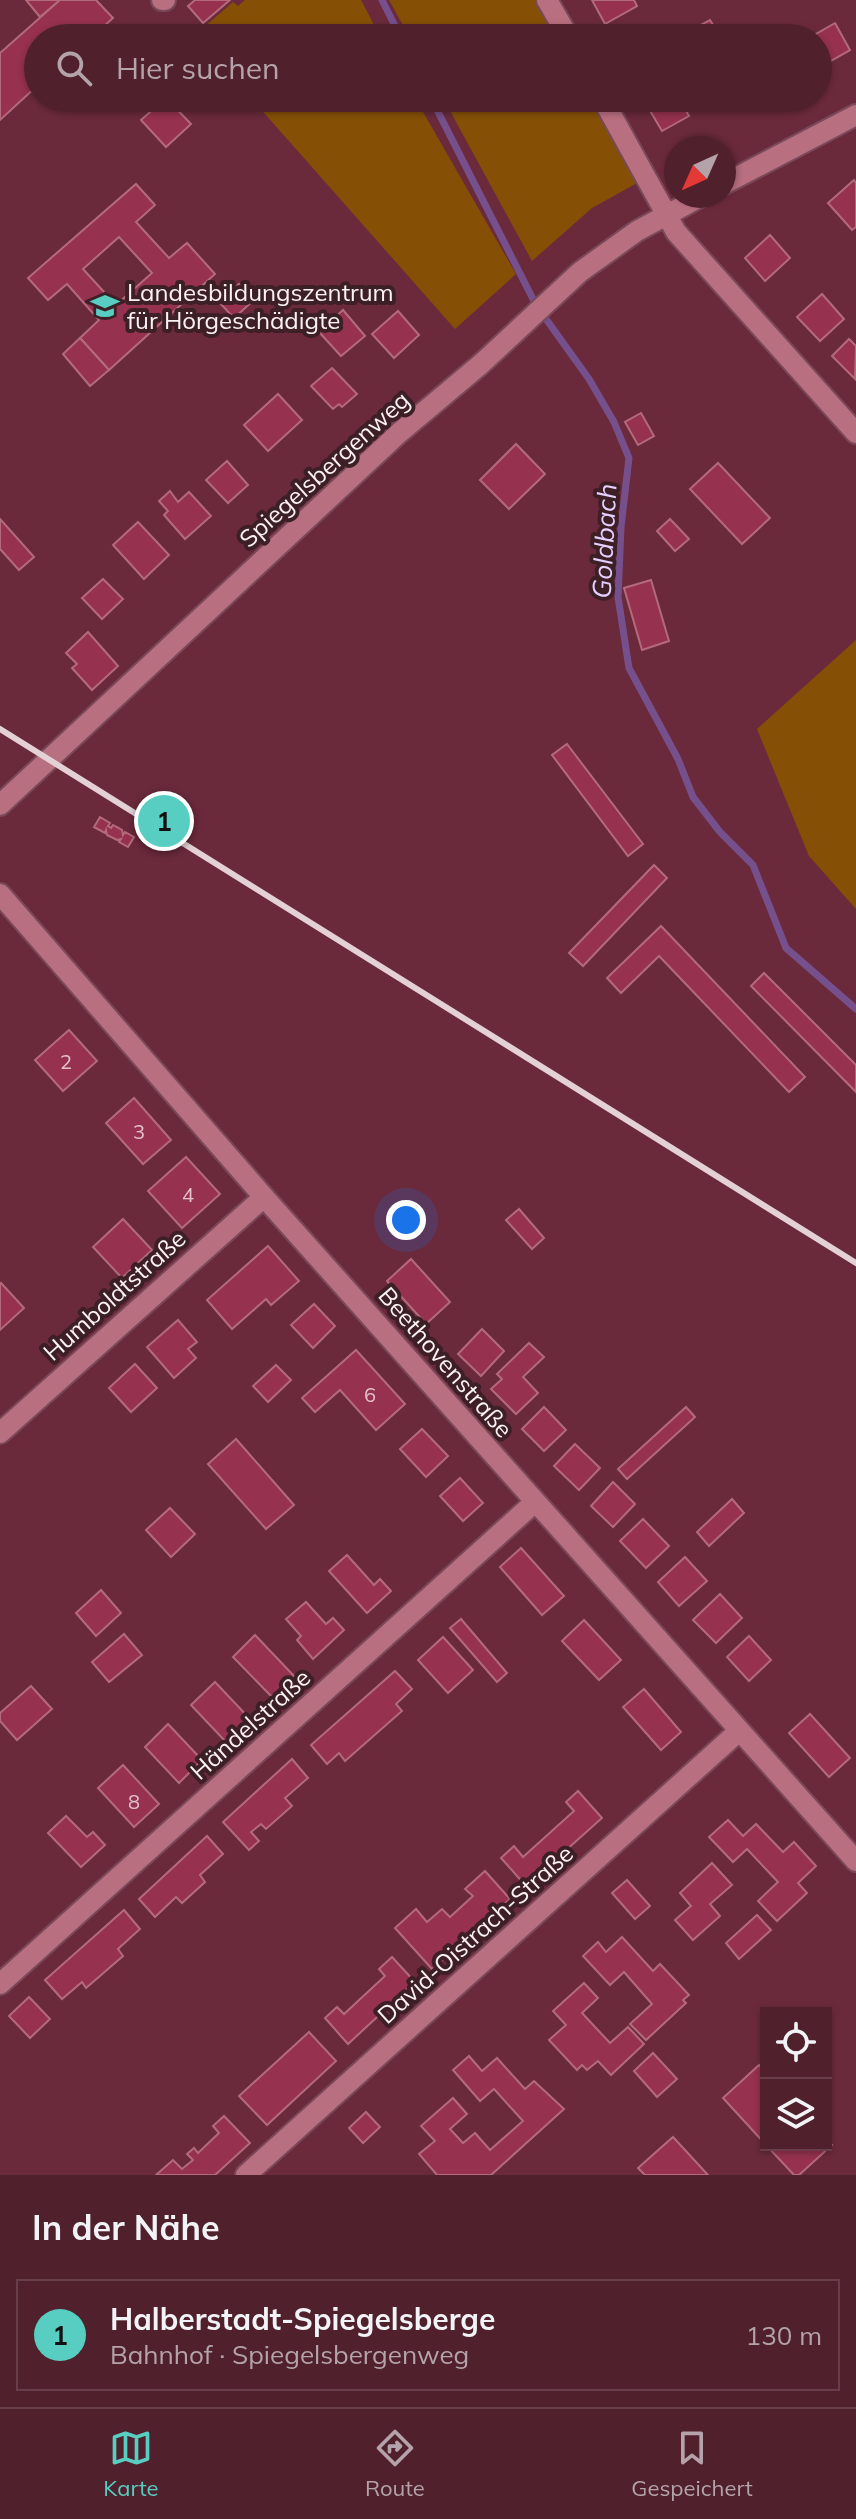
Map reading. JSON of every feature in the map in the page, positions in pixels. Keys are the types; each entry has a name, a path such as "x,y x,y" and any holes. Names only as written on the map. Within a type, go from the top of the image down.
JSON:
{"street":[{"path":"547,0 561,24"},
{"path":"610,112 676,232 856,433"},
{"path":"736,178 856,115"},
{"name":"Spiegelsbergenweg","path":"0,805 388,444 600,255 679,208"},
{"name":"Beethovenstraße","path":"0,894 264,1197 856,1861"},
{"name":"Humboldtstraße","path":"0,1433 264,1197"},
{"name":"Händelstraße","path":"0,1984 535,1502"},
{"name":"David-Oistrach-Straße","path":"246,2175 739,1731"}],"shaded area":[{"path":"245,0 361,0 374,24 208,24 233,2 238,6"},
{"path":"389,0 536,0 549,24 402,24"},
{"path":"263,112 423,112 516,274 455,329"},
{"path":"451,112 598,112 637,183 592,208 532,261"},
{"path":"856,640 856,909 809,856 757,729"}],"building":[{"path":"26,0 60,0 40,17"},
{"path":"60,0 96,0 113,18 106,24 33,24"},
{"path":"195,0 230,0 203,23 188,6"},
{"path":"592,0 634,0 637,6 605,24"},
{"path":"835,23 850,50 832,60 832,25"},
{"path":"24,32 24,98 0,120 0,53"},
{"path":"150,112 179,112 191,124 166,147 141,120"},
{"path":"651,112 687,112 689,116 662,131"},
{"path":"854,180 856,227 852,230 828,203"},
{"path":"136,184 155,205 136,222 169,258 187,243 215,274 109,370 80,338 99,320 67,284 48,300 28,278","holes":["119,237 152,273 116,305 83,269"]},
{"path":"770,235 790,258 765,281 745,258"},
{"path":"239,284 254,300 234,318 219,302"},
{"path":"822,294 844,319 820,341 797,317"},
{"path":"343,310 365,336 341,356 319,332"},
{"path":"398,311 419,335 394,358 372,334"},
{"path":"80,338 109,370 90,386 63,354"},
{"path":"849,339 856,346 855,379 832,356"},
{"path":"332,368 357,394 342,407 339,404 333,409 311,386"},
{"path":"278,394 302,420 268,451 244,425"},
{"path":"641,413 654,436 638,445 625,422"},
{"path":"516,444 545,474 509,509 480,480"},
{"path":"227,461 248,485 228,503 206,480"},
{"path":"718,463 770,518 742,544 690,489"},
{"path":"170,491 178,502 189,492 211,516 185,539 164,515 168,511 159,501"},
{"path":"0,519 34,557 19,570 0,549"},
{"path":"670,519 689,539 675,551 657,531"},
{"path":"138,522 169,555 144,579 113,545"},
{"path":"103,579 123,599 102,619 82,598"},
{"path":"651,580 669,641 642,650 624,588"},
{"path":"88,632 118,666 92,690 72,668 77,664 66,653"},
{"path":"567,744 643,844 628,856 552,755"},
{"path":"100,817 110,823 108,826 111,828 113,825 122,830 123,835 125,832 134,837 128,847 119,842 121,839 107,835 106,830 105,833 94,827"},
{"path":"654,865 667,878 583,966 569,953"},
{"path":"661,926 805,1077 789,1092 659,956 621,993 607,978"},
{"path":"764,973 856,1065 856,1092 751,986"},
{"path":"69,1030 97,1061 63,1091 35,1060"},
{"path":"134,1098 171,1140 143,1164 106,1123"},
{"path":"186,1157 220,1194 182,1228 148,1191"},
{"path":"519,1209 544,1238 532,1249 506,1220"},
{"path":"123,1219 152,1250 122,1278 93,1247"},
{"path":"268,1246 299,1281 271,1305 266,1299 232,1329 207,1300"},
{"path":"411,1259 450,1302 426,1324 387,1281"},
{"path":"0,1284 24,1308 0,1330"},
{"path":"314,1304 335,1326 313,1348 291,1325"},
{"path":"178,1320 197,1342 188,1349 196,1358 174,1378 147,1347"},
{"path":"482,1329 504,1351 481,1376 458,1354"},
{"path":"529,1343 544,1357 523,1377 538,1393 516,1414 491,1389 502,1379 497,1374"},
{"path":"356,1350 405,1404 376,1430 340,1390 315,1412 302,1398"},
{"path":"135,1364 157,1388 131,1412 109,1388"},
{"path":"276,1365 291,1380 268,1402 253,1386"},
{"path":"544,1407 566,1430 544,1451 522,1429"},
{"path":"686,1407 695,1417 627,1479 618,1469"},
{"path":"422,1429 448,1456 426,1477 400,1449"},
{"path":"236,1439 294,1505 266,1529 208,1464"},
{"path":"575,1444 600,1468 579,1490 554,1466"},
{"path":"460,1478 483,1503 463,1521 440,1496"},
{"path":"613,1482 635,1504 613,1527 591,1506"},
{"path":"732,1499 744,1513 709,1546 697,1532"},
{"path":"170,1508 195,1534 171,1557 146,1530"},
{"path":"643,1519 669,1546 646,1568 620,1541"},
{"path":"521,1548 564,1596 542,1615 500,1567"},
{"path":"347,1555 374,1585 380,1579 391,1591 367,1613 329,1571"},
{"path":"685,1557 707,1581 679,1606 658,1582"},
{"path":"101,1590 121,1613 96,1636 76,1613"},
{"path":"720,1594 742,1618 716,1643 693,1620"},
{"path":"306,1602 326,1624 333,1618 344,1630 313,1659 297,1640 301,1636 286,1619"},
{"path":"461,1619 507,1673 497,1682 450,1628"},
{"path":"584,1620 621,1660 599,1680 562,1641"},
{"path":"124,1634 142,1655 109,1682 92,1662"},
{"path":"255,1635 294,1676 272,1697 233,1657"},
{"path":"749,1636 771,1660 749,1681 727,1657"},
{"path":"443,1637 473,1670 448,1693 418,1660"},
{"path":"395,1671 412,1689 396,1704 402,1711 345,1761 339,1753 327,1764 311,1745"},
{"path":"215,1682 250,1719 226,1742 191,1705"},
{"path":"31,1686 52,1709 17,1740 0,1721 0,1713"},
{"path":"644,1689 681,1732 661,1750 623,1707"},
{"path":"810,1714 850,1758 829,1777 789,1733"},
{"path":"168,1724 202,1760 179,1783 145,1747"},
{"path":"292,1759 308,1778 285,1798 292,1806 266,1829 261,1824 251,1832 259,1841 249,1850 223,1822"},
{"path":"123,1765 159,1804 134,1827 98,1788"},
{"path":"578,1791 602,1818 526,1886 501,1858 514,1846 523,1857 574,1811 566,1802"},
{"path":"66,1816 87,1837 93,1832 105,1845 81,1867 48,1833"},
{"path":"728,1820 743,1836 756,1824 783,1852 794,1842 816,1866 798,1883 807,1893 777,1921 758,1901 778,1882 747,1849 733,1862 709,1837"},
{"path":"207,1836 223,1854 200,1875 205,1882 182,1903 176,1897 155,1917 139,1899"},
{"path":"712,1863 732,1885 710,1904 720,1916 693,1940 675,1920 691,1906 680,1893"},
{"path":"485,1871 510,1899 432,1969 395,1928 416,1909 427,1922 442,1909 450,1917 473,1896 465,1889"},
{"path":"627,1880 650,1906 635,1919 612,1893"},
{"path":"124,1910 140,1929 118,1949 123,1956 86,1988 82,1982 62,1999 45,1980"},
{"path":"757,1915 771,1930 739,1959 726,1943"},
{"path":"622,1937 653,1971 660,1964 689,1995 683,2000 686,2003 646,2040 630,2024 652,2004 624,1972 610,1985 583,1956 598,1942 606,1952"},
{"path":"392,1957 415,1982 348,2044 325,2018 337,2007 344,2014 385,1976 379,1969"},
{"path":"584,1983 598,1998 582,2013 610,2043 628,2027 644,2044 611,2075 598,2061 587,2070 582,2065 577,2070 549,2040 566,2025 553,2011"},
{"path":"29,1997 50,2019 30,2038 9,2016"},
{"path":"309,2032 336,2061 267,2125 239,2096"},
{"path":"653,2053 677,2079 657,2097 634,2071"},
{"path":"469,2056 482,2071 497,2058 525,2089 534,2081 564,2109 491,2175 437,2175 419,2154 435,2141 421,2126 453,2098 467,2114 450,2129 463,2143 475,2133 490,2150 523,2121 494,2089 480,2101 453,2070"},
{"path":"759,2065 760,2138 723,2098"},
{"path":"366,2112 380,2127 363,2143 349,2128"},
{"path":"224,2116 250,2143 215,2175 156,2175 173,2160 182,2169 193,2160 187,2154 194,2148 198,2153 219,2133 213,2126"},
{"path":"673,2137 708,2175 645,2175 638,2168"},
{"path":"772,2151 825,2151 799,2175 794,2175"}],"waterway":[{"name":"Goldbach","path":"382,0 394,24"},
{"name":"Goldbach","path":"438,112 536,305 589,379 614,422 629,458 621,527 618,597 629,668 678,759 693,797 720,832 753,865 786,948 856,1009"}],"railway":[{"path":"0,729 856,1263"}],"place":[{"name":"Landesbildungszentrum für Hörgeschädigte","path":"105,306"},
{"name":"Halberstadt-Spiegelsberge","path":"164,821"}]}
